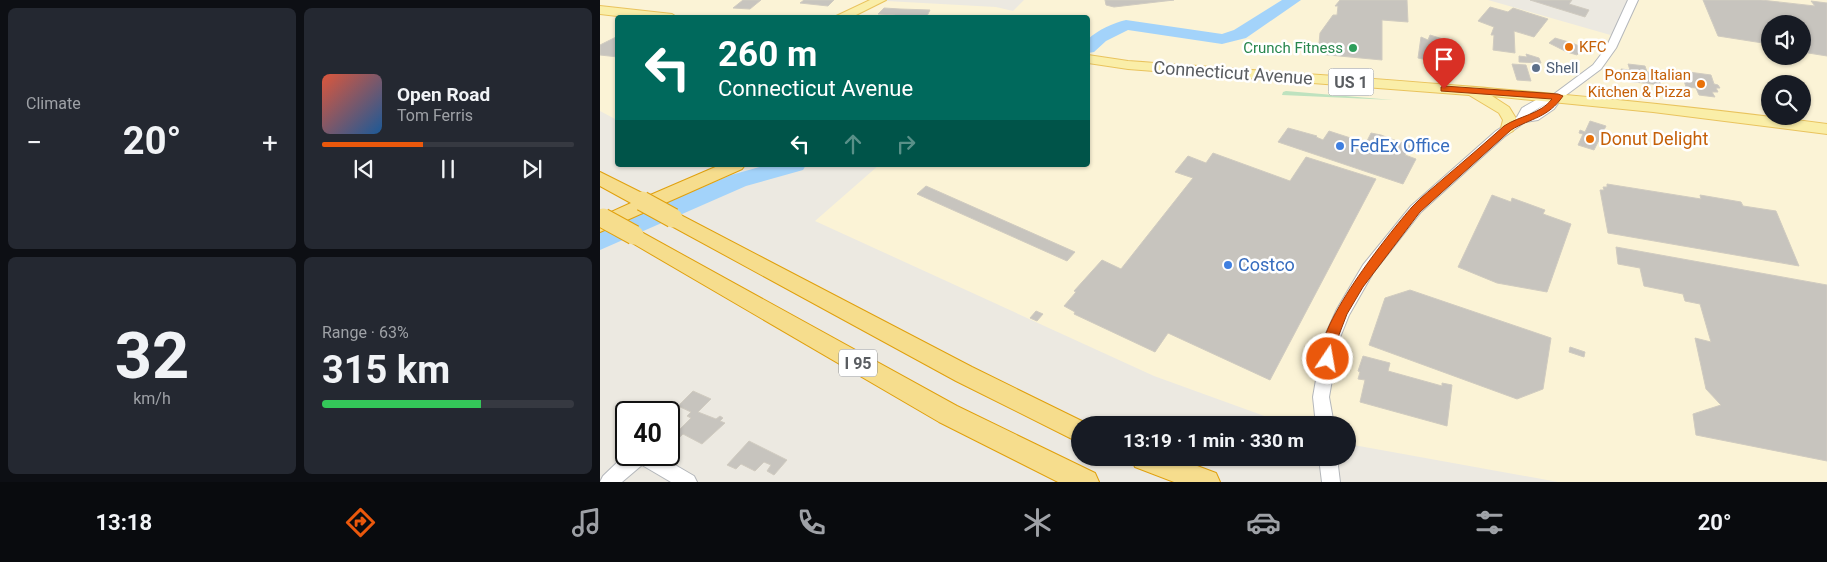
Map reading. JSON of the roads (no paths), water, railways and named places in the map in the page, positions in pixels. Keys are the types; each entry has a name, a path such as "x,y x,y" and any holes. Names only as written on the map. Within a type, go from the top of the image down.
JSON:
{"highway":[{"path":"601,220 731,167"},
{"name":"I 95","path":"600,178 964,374 1071,427"},
{"name":"I 95","path":"601,220 634,235 948,414 1086,482"},
{"path":"1165,466 1207,482"}],"main road":[{"path":"845,15 880,0"},
{"path":"600,10 645,15"},
{"name":"Connecticut Avenue","path":"1090,60 1128,65 1558,96 1728,115 1827,130"},
{"path":"1472,90 1504,110 1510,120 1508,128"}],"street":[{"path":"1324,416 1321,397 1330,340 1358,284 1416,209 1508,128 1522,119 1534,118 1553,104 1558,96 1597,67 1611,48 1633,0"},
{"path":"609,482 630,461 643,456 688,482"},
{"path":"1329,466 1331,482"}],"waterway":[{"path":"1090,46 1100,37 1126,25 1222,39 1240,34 1293,0"},
{"path":"600,241 739,180 788,167"}],"place":[{"name":"KFC","path":"1569,47"},
{"name":"Crunch Fitness","path":"1353,48"},
{"name":"Shell","path":"1536,68"},
{"name":"Ponza Italian Kitchen & Pizza","path":"1701,84"},
{"name":"Donut Delight","path":"1590,139"},
{"name":"FedEx Office","path":"1340,146"},
{"name":"Costco","path":"1228,265"}]}
